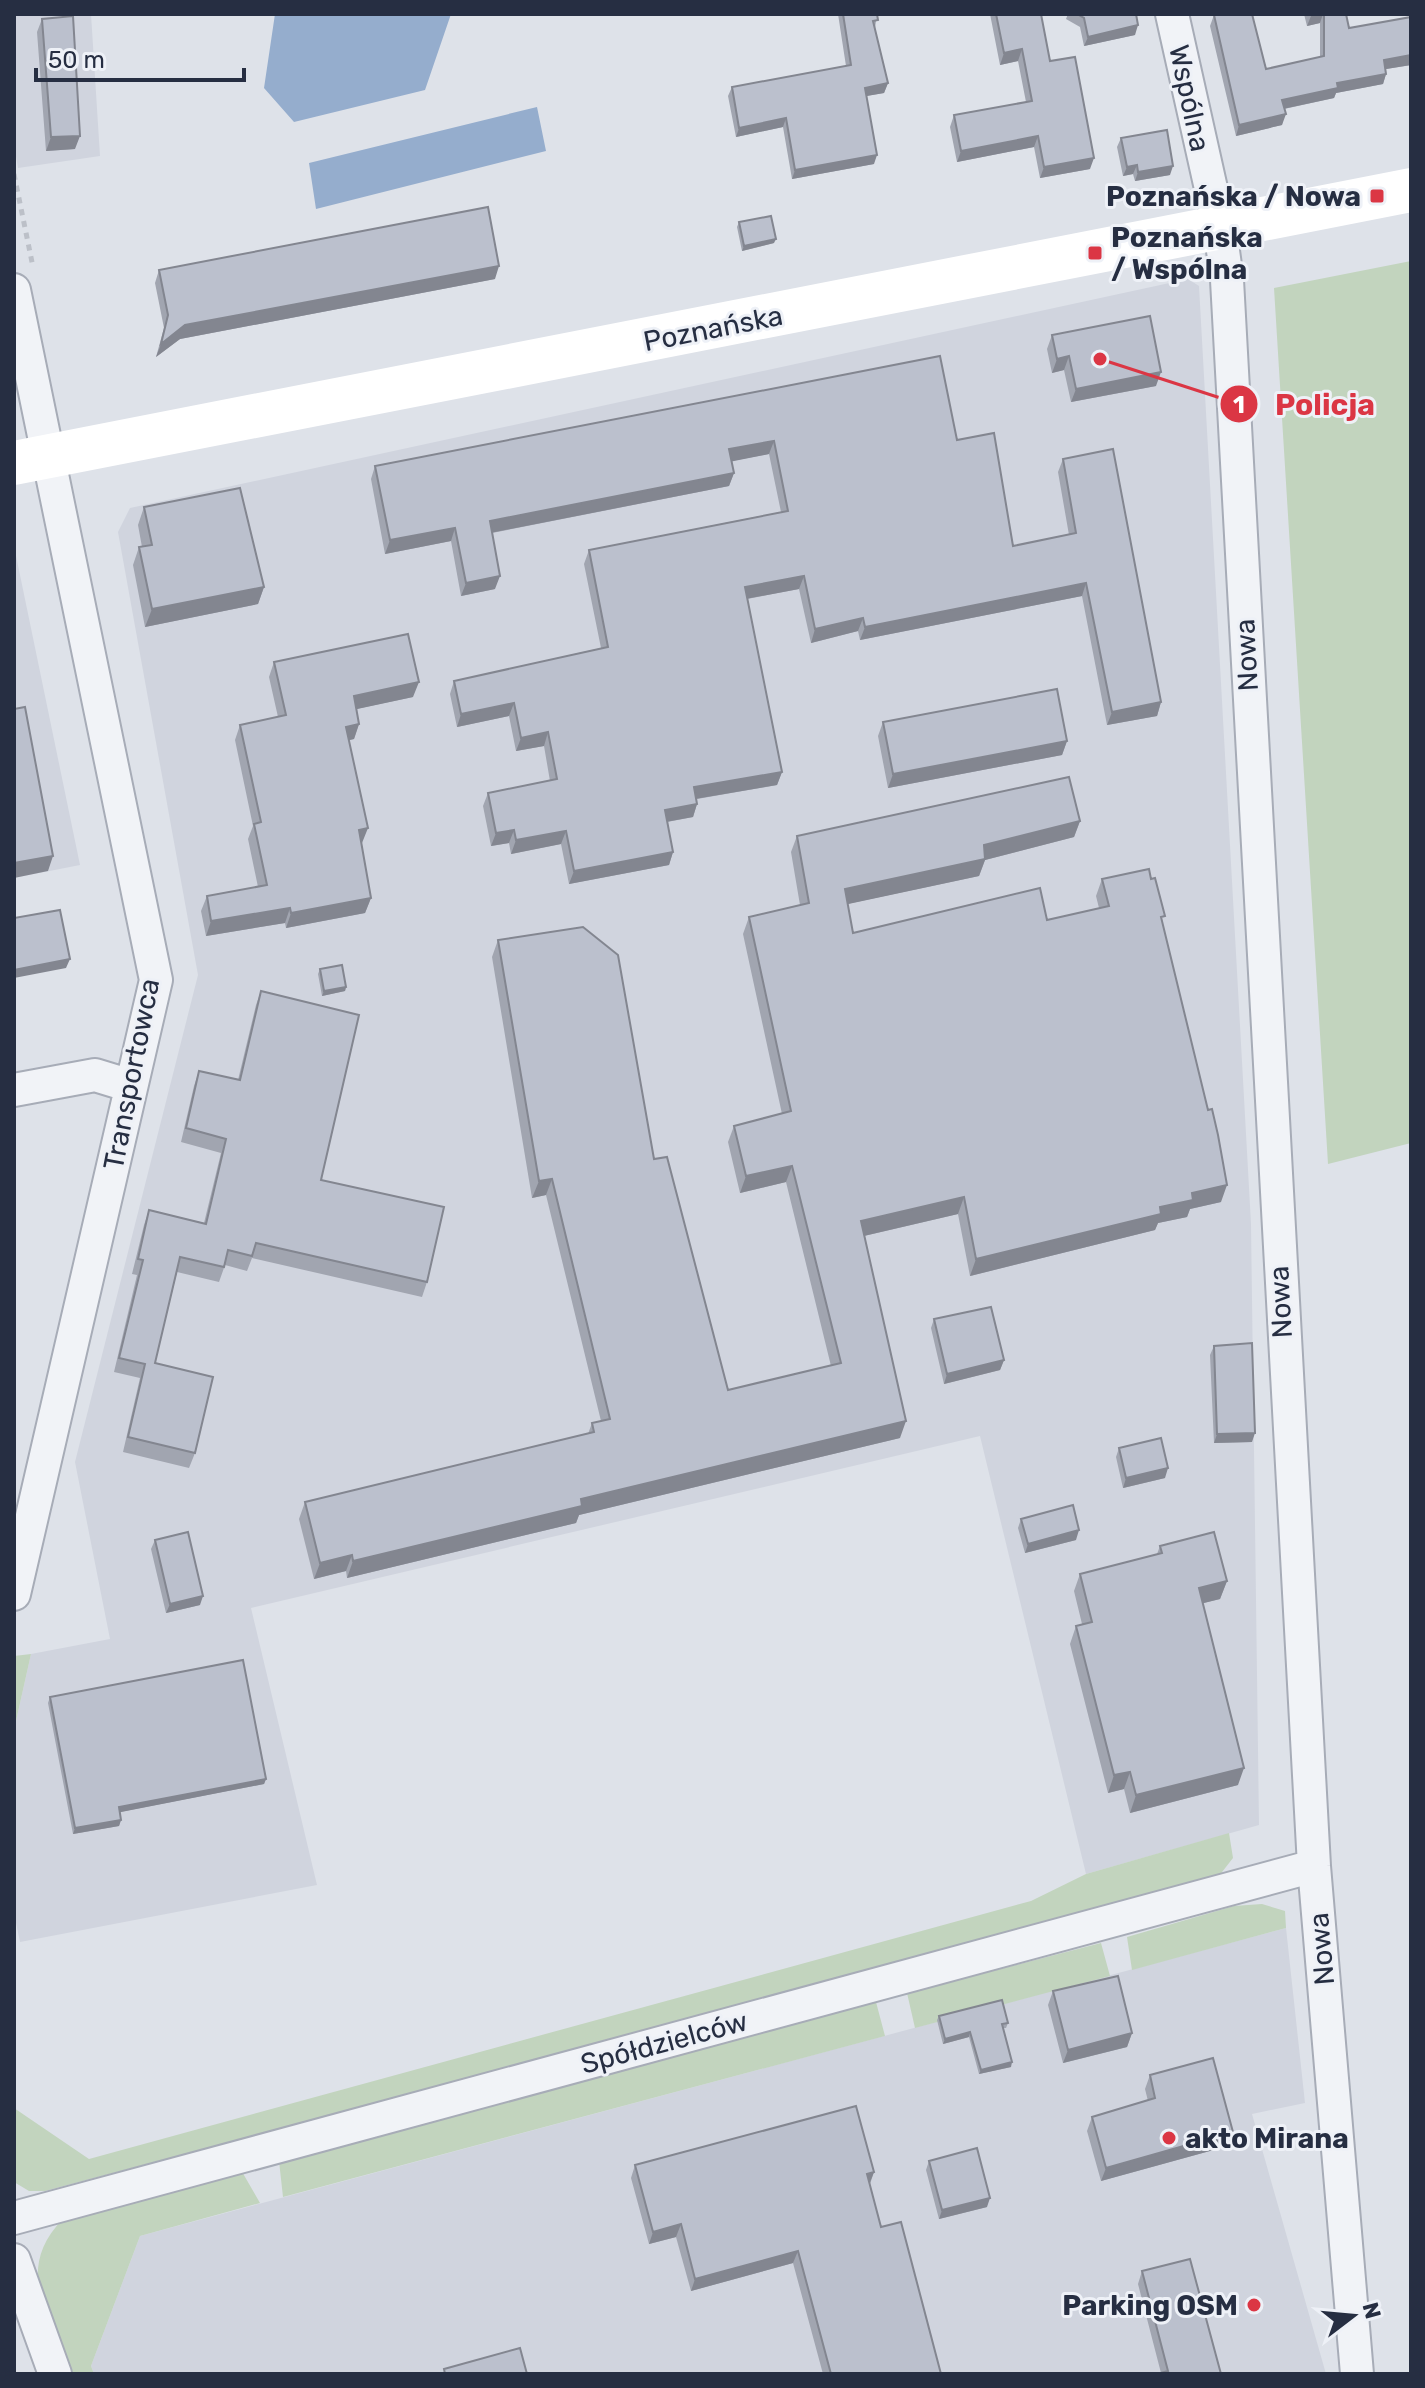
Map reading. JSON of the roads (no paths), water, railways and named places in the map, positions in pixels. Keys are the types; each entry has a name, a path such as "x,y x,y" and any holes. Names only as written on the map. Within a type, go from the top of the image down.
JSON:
{"main road":[{"name":"Poznańska","path":"30,460 1411,190"}],"street":[{"name":"Wspólna","path":"1172,14 1220,229"},
{"name":"Nowa","path":"1220,229 1227,280 1314,1866 1357,2374"},
{"name":"Transportowca","path":"14,290 30,460 156,980 14,1594"},
{"path":"14,1090 95,1075 131,1086"},
{"name":"Spółdzielców","path":"14,2218 1314,1866"},
{"path":"14,2260 55,2374"}],"water":[{"path":"275,14 451,14 425,90 294,122 264,88"},
{"path":"537,107 546,151 316,209 309,163"}],"place":[{"name":"Poznańska / Nowa","path":"1377,196"},
{"name":"Poznańska / Wspólna","path":"1095,253"},
{"name":"Policja","path":"1100,359"},
{"name":"akto Mirana","path":"1169,2138"},
{"name":"Parking OSM","path":"1254,2305"}]}
